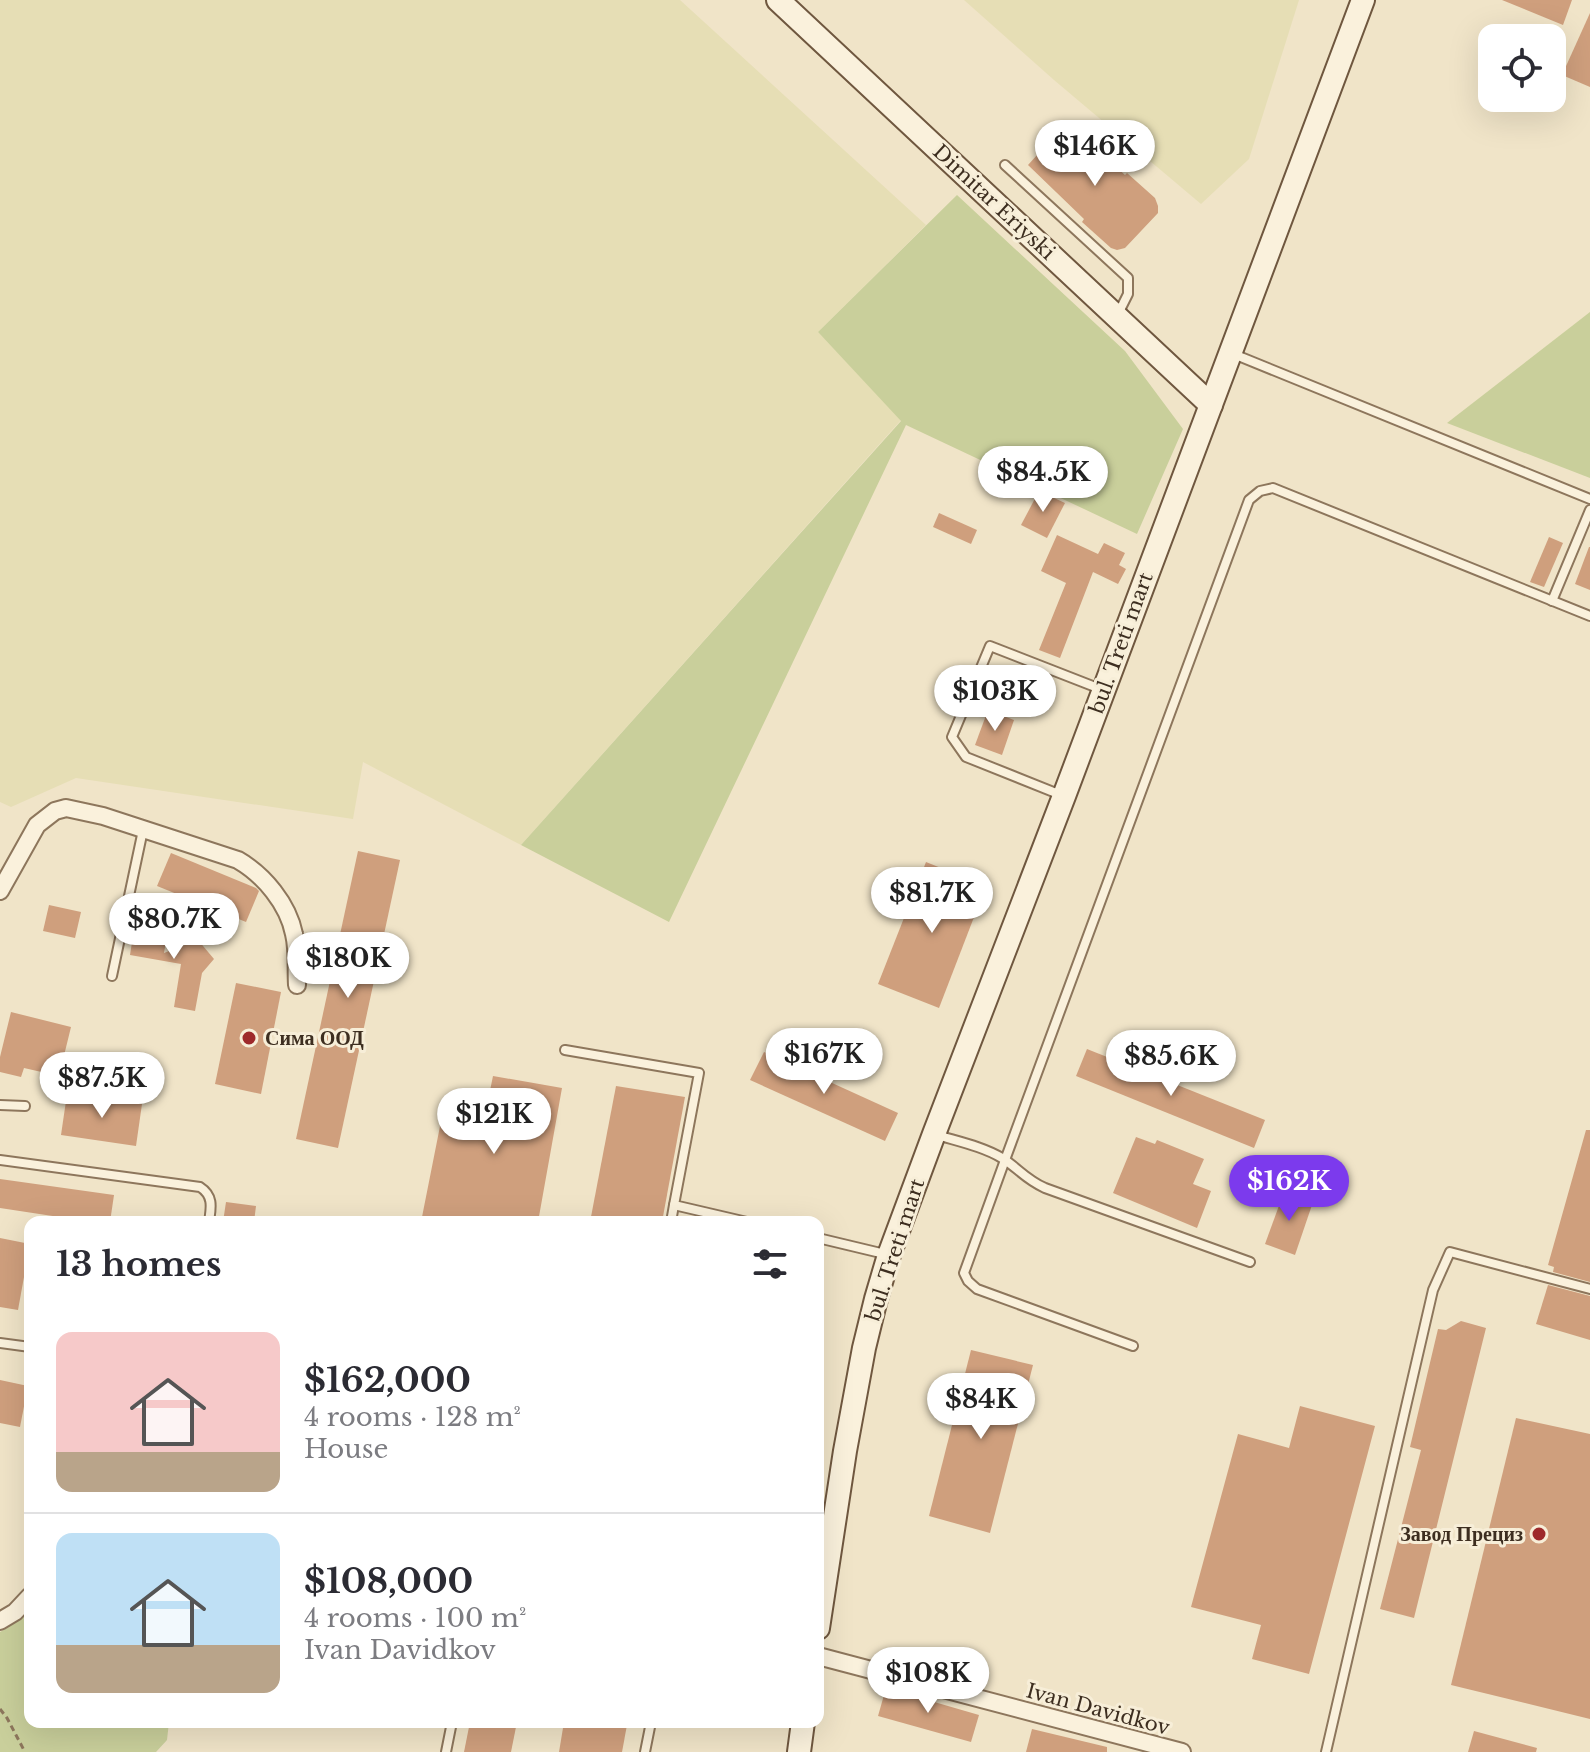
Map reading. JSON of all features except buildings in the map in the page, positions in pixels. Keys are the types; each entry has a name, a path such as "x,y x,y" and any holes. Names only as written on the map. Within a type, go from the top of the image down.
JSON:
{"main road":[{"name":"Dimitar Eriyski","path":"778,0 1211,405"},
{"name":"bul. Treti mart","path":"824,1589 856,1392 889,1255 1365,0"},
{"path":"799,1752 802,1728"}],"street":[{"path":"0,891 37,825 55,811 66,808 103,816 238,860 264,879 292,925 297,985"},
{"path":"0,1621 24,1602"},
{"name":"Ivan Davidkov","path":"824,1658 1182,1752"}],"lane":[{"path":"1005,165 1128,278 1128,294 1117,317"},
{"path":"1230,352 1590,499"},
{"path":"1133,1346 977,1289 964,1273 1249,500 1260,491 1273,488 1590,616"},
{"path":"1552,601 1590,510"},
{"path":"1064,796 966,757 952,737 990,646 1104,690"},
{"path":"112,976 143,830"},
{"path":"565,1050 699,1073 672,1216"},
{"path":"0,1105 25,1106"},
{"path":"934,1134 992,1153 1030,1181 1045,1188 1250,1262"},
{"path":"0,1160 200,1187 210,1197 210,1216"},
{"path":"674,1205 721,1216"},
{"path":"824,1239 889,1255"},
{"path":"1326,1752 1433,1290 1450,1252 1590,1289"},
{"path":"0,1343 24,1346"},
{"path":"446,1752 451,1728"},
{"path":"645,1752 650,1728"}],"path":[{"path":"0,1709 25,1752"}],"shaded area":[{"path":"0,0 680,0 926,225 818,332 901,420 521,845 363,762 353,819 76,778 11,807 0,802"},
{"path":"964,0 1299,0 1249,159 1201,204"}],"green space":[{"path":"957,195 1125,351 1183,429 1137,534 906,425 669,922 521,845 901,421 818,332"},
{"path":"1590,312 1590,478 1447,423"},
{"path":"24,1610 24,1728 168,1728 167,1740 156,1752 0,1752 0,1632 9,1627"}],"place":[{"name":"Сима ООД","path":"249,1038"},
{"name":"Завод Прециз","path":"1539,1534"}]}
